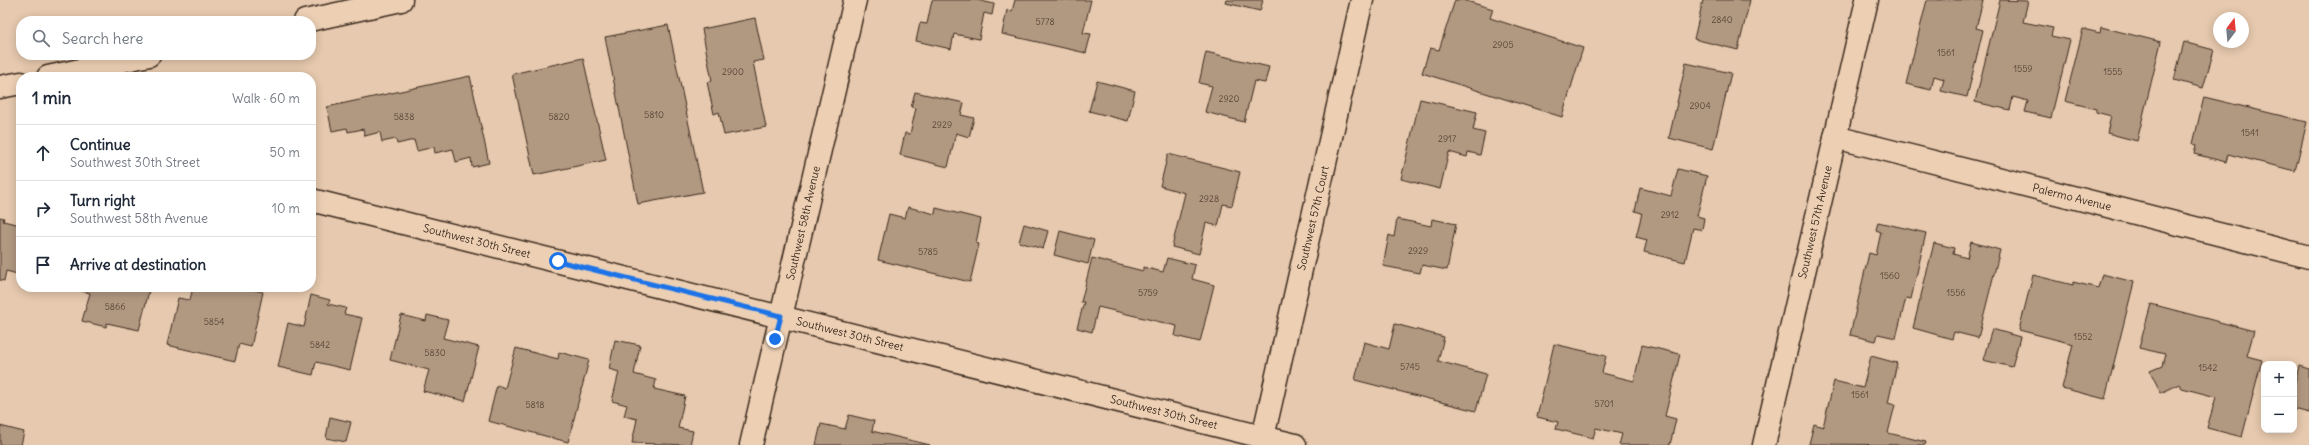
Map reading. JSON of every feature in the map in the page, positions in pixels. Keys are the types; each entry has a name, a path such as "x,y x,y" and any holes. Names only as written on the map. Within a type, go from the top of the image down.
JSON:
{"street":[{"path":"316,19 401,0"},
{"name":"Southwest 58th Avenue","path":"751,445 855,0"},
{"name":"Southwest 57th Court","path":"1263,437 1362,0"},
{"name":"Southwest 57th Avenue","path":"1764,445 1867,0"},
{"path":"71,72 126,60"},
{"path":"0,87 16,84"},
{"name":"Palermo Avenue","path":"1835,137 2309,257"},
{"name":"Southwest 30th Street","path":"316,201 1295,445"}],"building":[{"path":"932,0 977,0 994,4 992,15 984,13 979,39 954,34 951,49 916,41 920,23 927,24"},
{"path":"1015,0 1091,0 1083,33 1091,34 1086,53 1002,34 1007,10 1012,11"},
{"path":"1227,0 1263,0 1260,11 1226,3"},
{"path":"1455,0 1463,0 1493,9 1490,18 1583,48 1562,117 1422,73 1430,48 1439,50"},
{"path":"1703,0 1750,0 1738,50 1694,39"},
{"path":"1927,0 1983,0 1976,28 1983,30 1967,97 1941,91 1944,79 1934,76 1931,90 1906,84"},
{"path":"2000,0 2028,1 2023,22 2053,28 2051,36 2070,40 2051,118 2025,112 2028,101 2013,97 2010,110 1975,102"},
{"path":"755,18 764,60 753,62 766,127 724,135 719,112 714,114 707,82 712,81 702,29"},
{"path":"668,25 703,192 638,204 605,37"},
{"path":"2101,27 2161,42 2137,141 2107,133 2111,116 2096,112 2096,109 2065,101 2083,29 2100,33"},
{"path":"2184,42 2214,50 2203,88 2174,80"},
{"path":"1206,52 1269,67 1265,83 1254,81 1244,122 1205,112 1212,86 1199,83"},
{"path":"583,58 606,160 534,175 512,74"},
{"path":"1686,63 1731,73 1713,149 1669,138"},
{"path":"470,76 489,163 472,167 471,158 456,162 453,149 435,153 434,147 417,151 414,140 397,144 396,139 382,142 380,132 365,136 363,129 348,132 347,128 332,131 327,107"},
{"path":"1097,81 1135,91 1128,121 1089,111"},
{"path":"915,92 964,103 961,115 974,118 969,137 956,133 948,167 900,155 905,133 910,134 916,108 911,107"},
{"path":"2204,97 2307,122 2295,171 2228,154 2226,162 2194,154 2196,145 2193,144"},
{"path":"1420,99 1477,112 1473,130 1485,133 1480,155 1468,152 1467,157 1449,152 1440,189 1401,179"},
{"path":"1168,154 1240,172 1232,206 1223,204 1218,226 1206,223 1199,254 1172,247 1185,193 1160,186"},
{"path":"1678,169 1707,176 1697,216 1704,218 1702,230 1693,228 1685,262 1644,252 1647,240 1636,237 1642,213 1635,211 1640,188 1671,196"},
{"path":"908,207 935,214 936,208 981,219 976,243 979,244 970,282 878,260 889,214 905,218"},
{"path":"0,217 4,218 3,221 16,224 16,274 6,271 4,281 0,280"},
{"path":"1397,219 1431,226 1432,219 1456,224 1447,270 1422,265 1420,273 1383,266 1389,235 1394,237"},
{"path":"1878,222 1926,233 1911,299 1906,298 1896,338 1878,334 1876,341 1850,335 1869,253 1876,255 1881,232 1876,230"},
{"path":"1024,224 1048,231 1043,249 1019,242"},
{"path":"1060,231 1094,240 1088,264 1054,255"},
{"path":"1971,242 2000,250 1978,338 1954,332 1952,339 1913,328 1934,243 1954,248 1953,254 1967,258"},
{"path":"1092,258 1143,271 1143,267 1163,272 1167,258 1195,265 1192,279 1214,285 1200,342 1175,336 1177,326 1098,307 1092,332 1077,328 1084,302 1081,302"},
{"path":"2102,274 2134,282 2105,399 2062,388 2073,344 2019,330 2033,275 2073,285 2073,282 2098,288"},
{"path":"86,292 149,292 139,330 107,323 106,327 82,321 90,293"},
{"path":"192,292 263,292 251,347 239,344 235,361 167,345 178,298 190,300"},
{"path":"311,295 330,300 328,304 346,308 344,314 362,318 350,370 316,362 313,375 278,367 288,323 304,327"},
{"path":"2151,304 2254,331 2247,356 2262,360 2242,437 2207,428 2216,397 2182,388 2179,384 2161,393 2150,371 2162,366 2165,354 2139,348"},
{"path":"401,315 426,321 427,315 448,320 443,338 479,347 465,401 423,391 429,370 390,360"},
{"path":"1395,324 1444,337 1438,361 1486,374 1476,411 1355,380 1364,342 1389,349"},
{"path":"1992,329 2020,337 2012,367 1983,360"},
{"path":"615,340 640,345 634,374 656,380 654,389 685,396 678,428 693,431 690,445 632,443 637,419 624,416 627,405 612,401 619,372 609,369"},
{"path":"1554,344 1606,356 1602,373 1634,381 1642,345 1680,354 1665,416 1676,419 1670,445 1619,445 1622,434 1596,428 1593,438 1556,429 1558,422 1537,417"},
{"path":"516,348 558,359 559,352 589,360 568,442 488,421 497,385 505,388"},
{"path":"1871,356 1897,363 1888,403 1895,405 1888,433 1926,442 1925,445 1809,444 1814,424 1823,427 1834,381 1863,388"},
{"path":"2299,366 2309,369 2309,413 2297,410 2297,374"},
{"path":"849,415 874,421 872,431 930,445 816,445 821,424 845,429"},
{"path":"330,417 351,422 346,442 326,438"},
{"path":"0,426 24,432 21,445 0,445"}],"route":[{"path":"558,261 781,316 775,339"}]}
